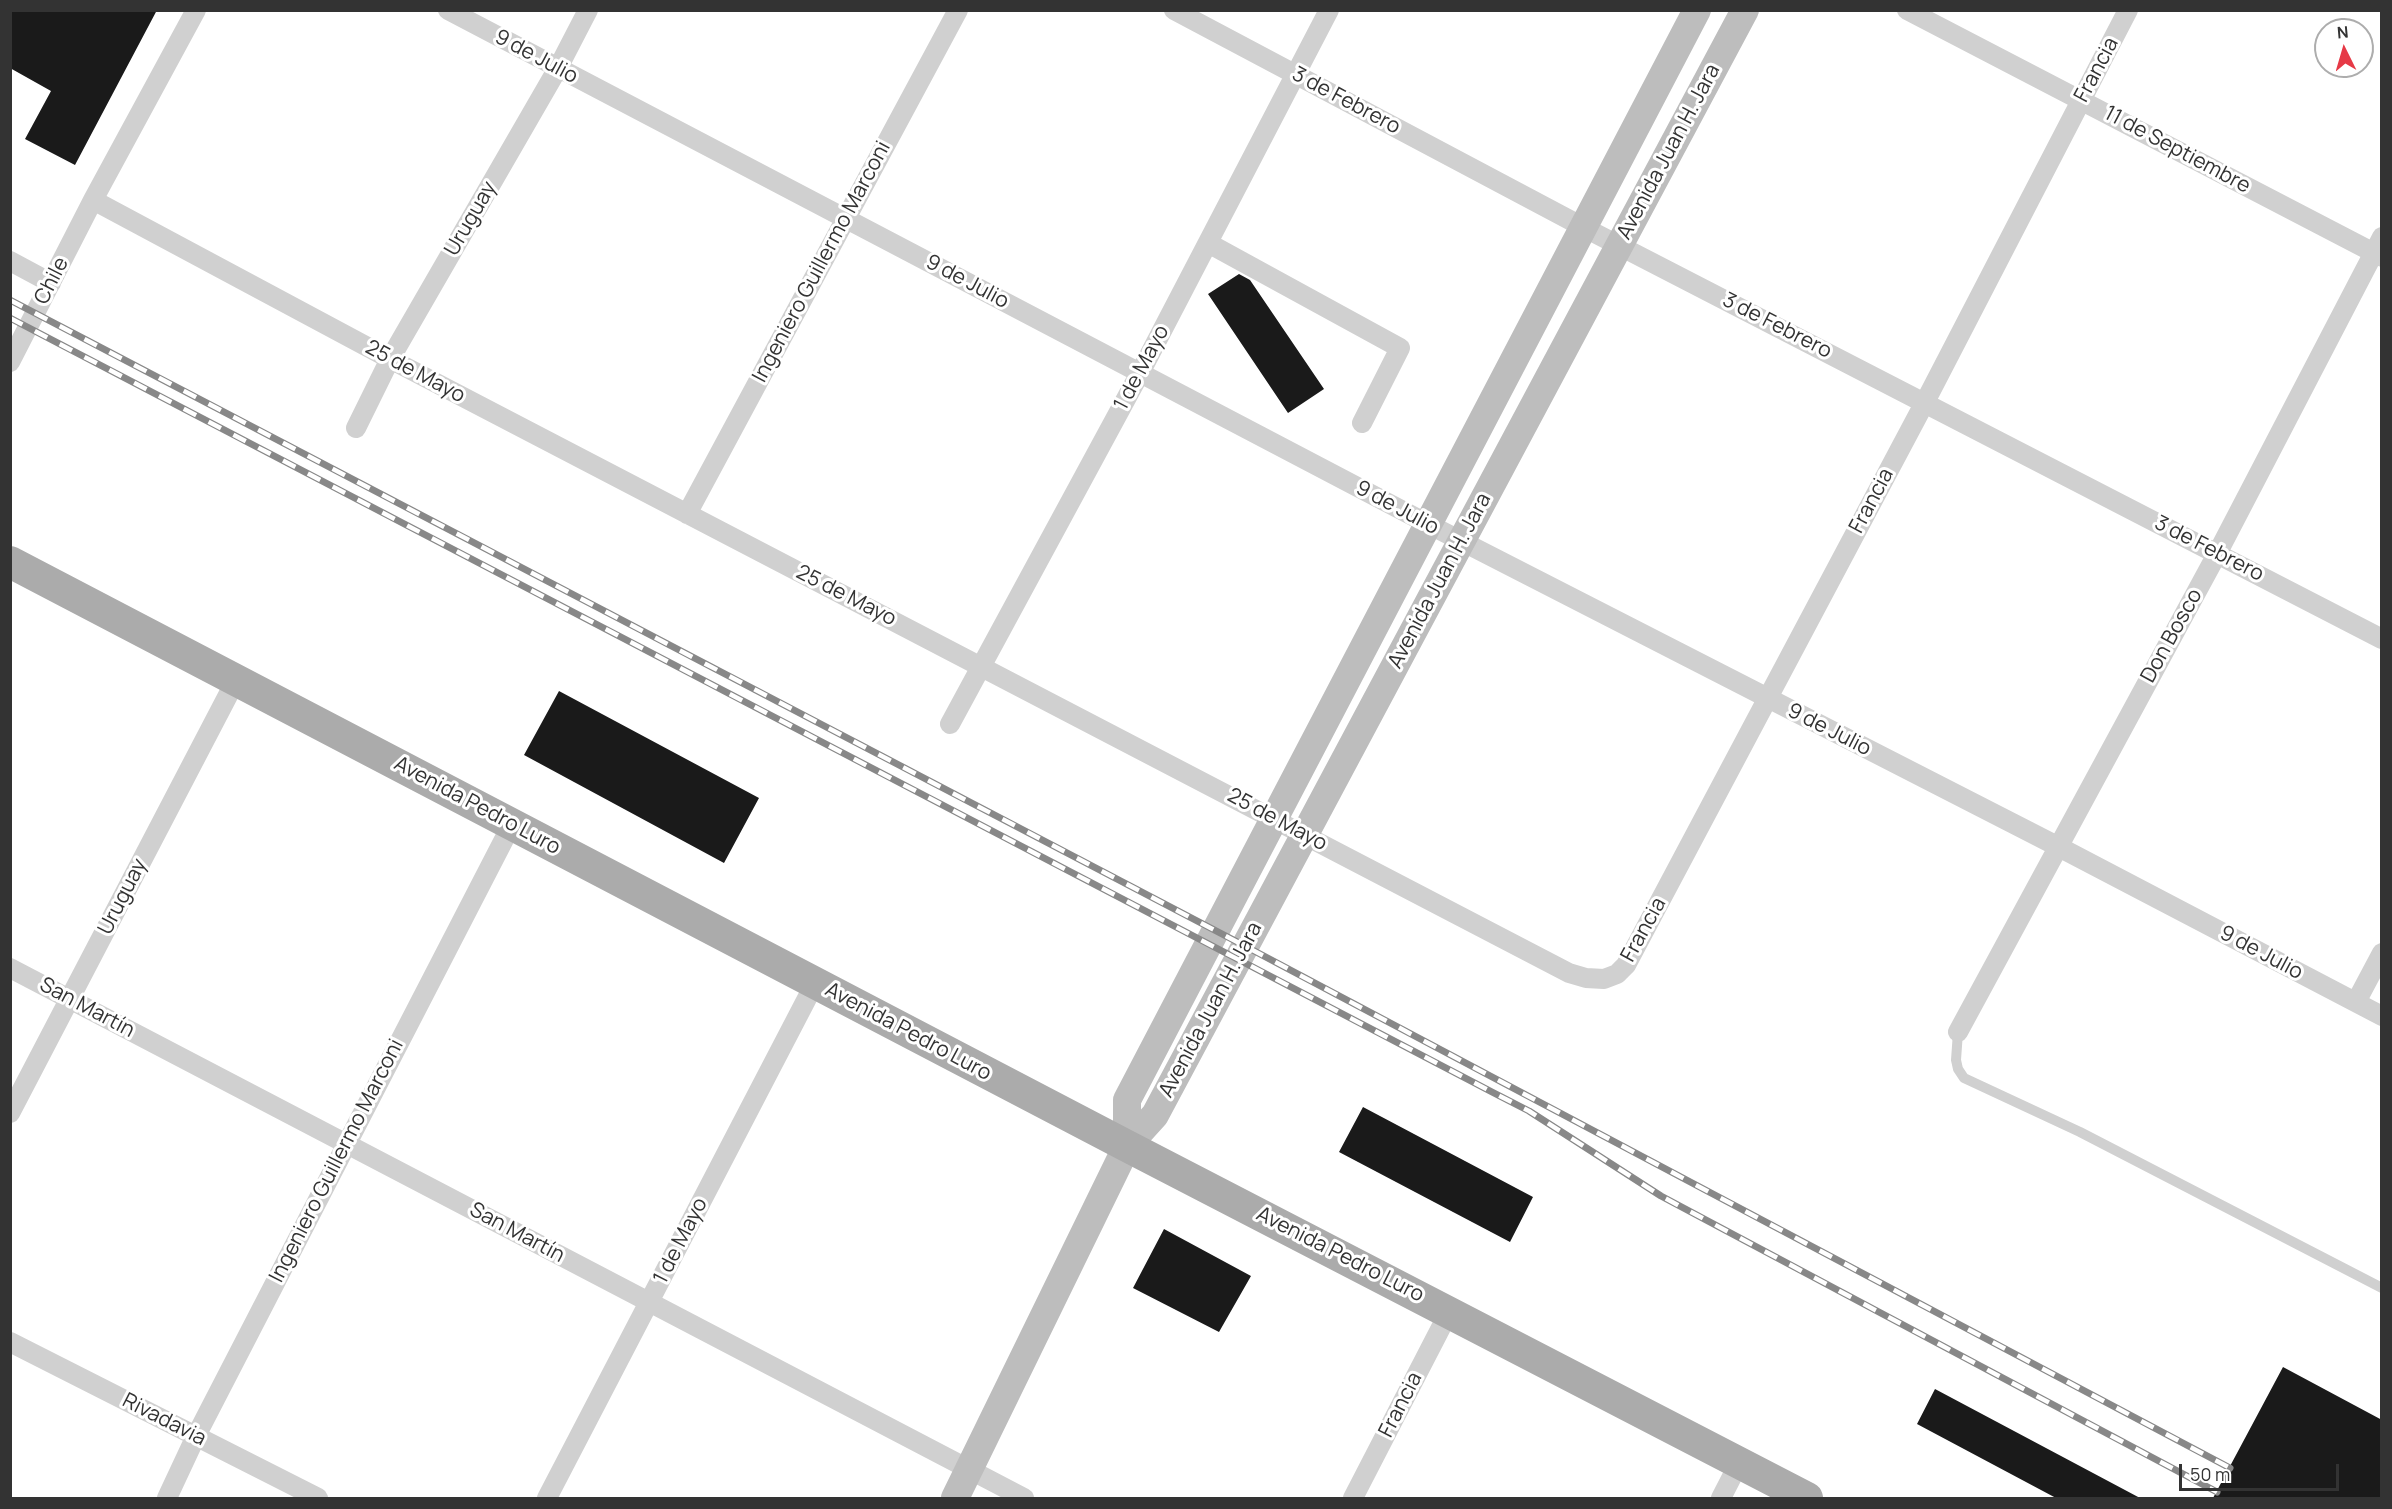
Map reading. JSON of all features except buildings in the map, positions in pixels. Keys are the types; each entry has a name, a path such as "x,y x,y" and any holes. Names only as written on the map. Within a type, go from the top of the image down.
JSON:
{"main road":[{"name":"Avenida Juan H. Jara","path":"1127,1146 1127,1100 1697,10"},
{"name":"Avenida Juan H. Jara","path":"955,1498 1127,1146 1155,1115 1745,10"},
{"name":"Avenida Pedro Luro","path":"10,562 1127,1146 1807,1498"}],"street":[{"name":"Chile","path":"10,362 93,200 196,10"},
{"name":"9 de Julio","path":"448,10 1428,524 2057,846 2382,1016"},
{"name":"Uruguay","path":"356,428 390,359 558,68 588,10"},
{"name":"Ingeniero Guillermo Marconi","path":"687,514 957,10"},
{"name":"3 de Febrero","path":"1174,10 1584,227 2382,639"},
{"name":"1 de Mayo","path":"950,724 1140,373 1329,10"},
{"name":"11 de Septiembre","path":"1907,10 2379,249"},
{"name":"Francia","path":"1604,979 1617,974 1626,965 1925,402 2128,10"},
{"name":"25 de Mayo","path":"93,200 390,359 1569,973 1586,978 1604,979"},
{"path":"1208,243 1400,348 1362,423"},
{"name":"Don Bosco","path":"1958,1032 2379,249"},
{"path":"10,261 51,283"},
{"name":"Uruguay","path":"10,1113 236,680"},
{"name":"Ingeniero Guillermo Marconi","path":"167,1498 196,1436 512,824"},
{"path":"2356,1002 2382,953"},
{"name":"San Martín","path":"10,968 1024,1498"},
{"name":"1 de Mayo","path":"547,1498 815,983"},
{"name":"Francia","path":"1353,1498 1449,1311"},
{"name":"Rivadavia","path":"10,1342 318,1498"},
{"path":"1721,1498 1739,1463"}],"lane":[{"path":"1958,1032 1956,1060 1958,1069 1964,1078 2080,1132 2382,1288"}],"railway":[{"path":"10,300 1245,946 2230,1468"},
{"path":"10,318 1529,1111 1661,1196 2217,1492"}]}
